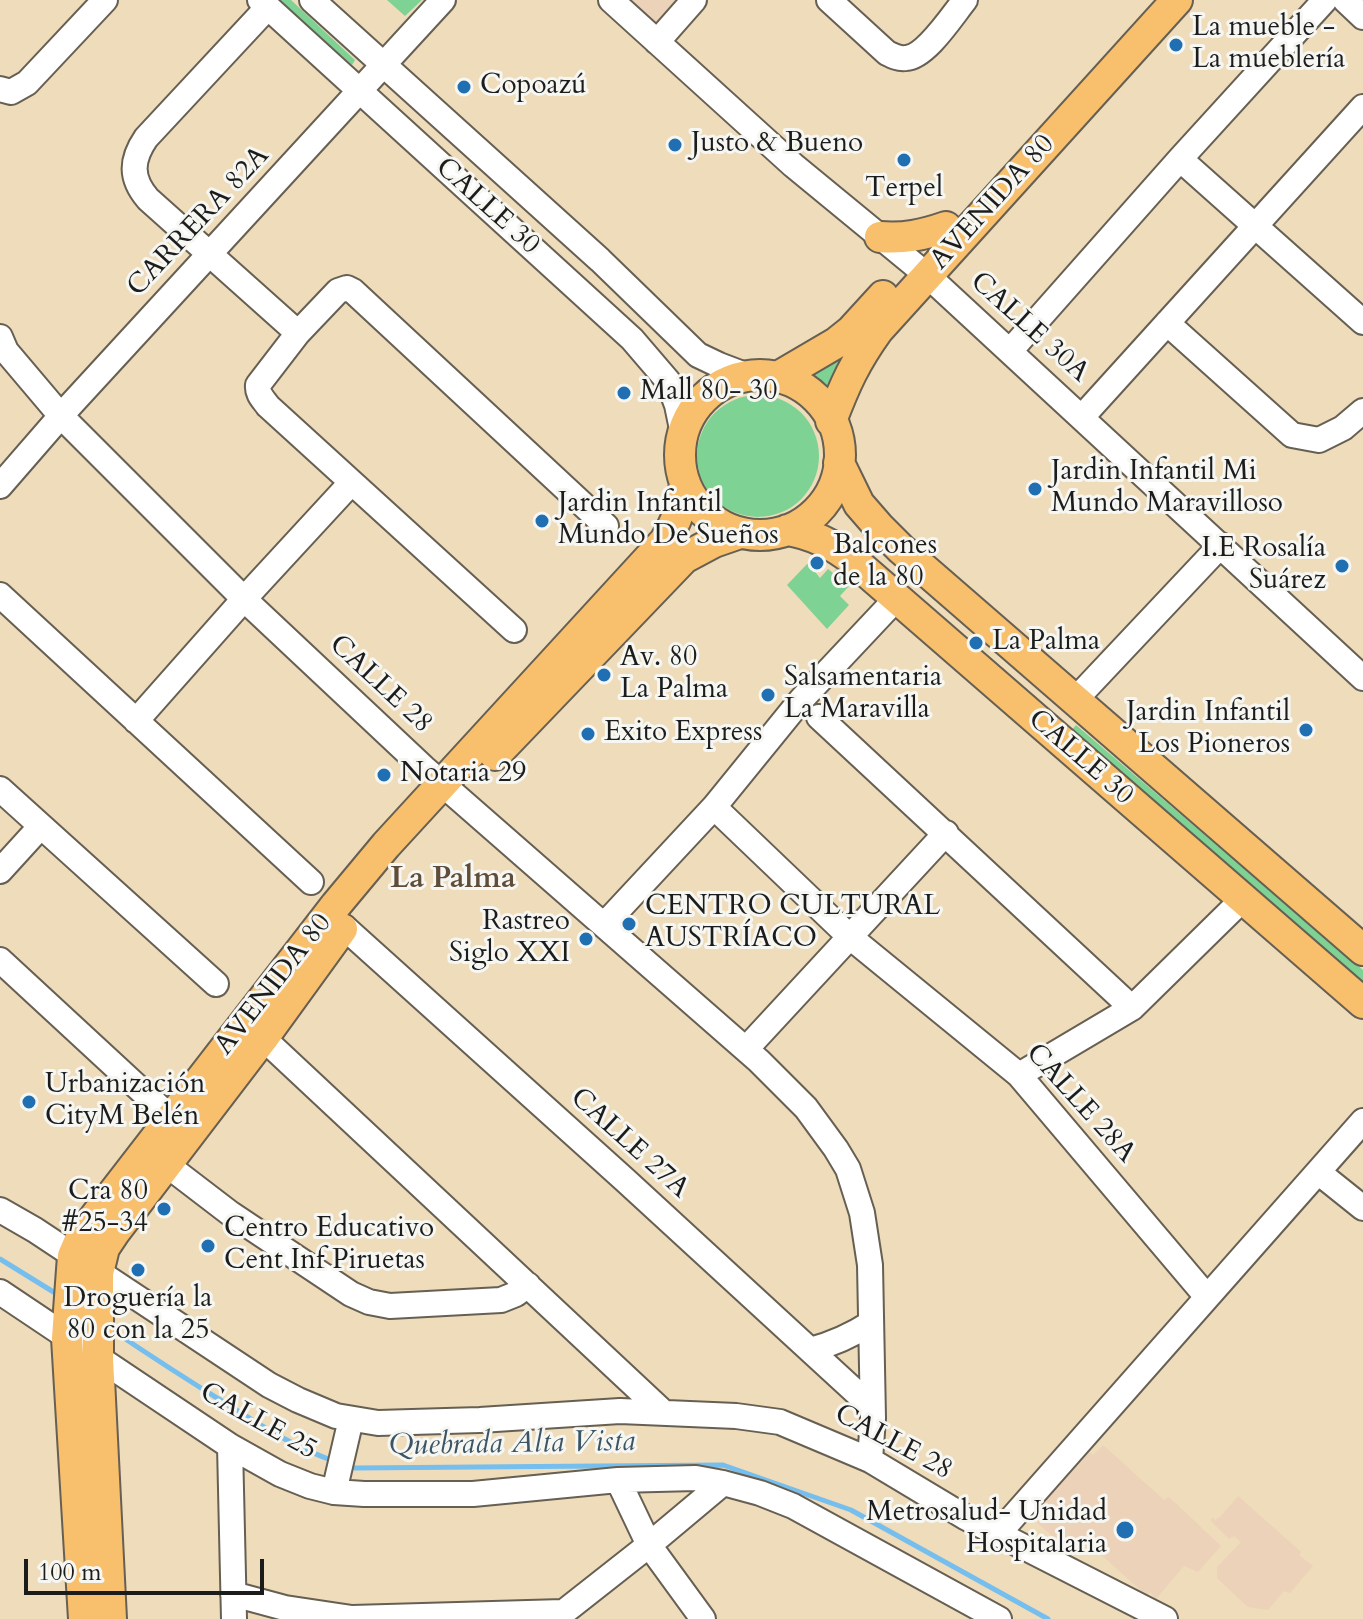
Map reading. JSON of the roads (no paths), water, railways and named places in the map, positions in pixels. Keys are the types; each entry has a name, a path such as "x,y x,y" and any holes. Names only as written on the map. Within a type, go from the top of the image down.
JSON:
{"main road":[{"name":"AVENIDA 80","path":"831,421 860,355 946,227 1151,0"},
{"name":"AVENIDA 80","path":"763,377 836,343 920,269 1177,0"},
{"path":"880,237 899,239 946,227"},
{"path":"763,377 794,384 822,406 831,421 838,441 839,463 832,489 811,517 787,530 756,535 740,533 722,525 706,514 685,483 680,450 692,412 706,395 730,381 763,377"},
{"name":"CALLE 30","path":"839,463 859,504 901,549 1074,701 1361,944"},
{"name":"AVENIDA 80","path":"84,1619 67,1331 85,1276 114,1233 449,789 665,541 679,516 685,483"},
{"name":"CALLE 30","path":"787,530 814,536 854,561 1363,1003"},
{"name":"AVENIDA 80","path":"111,1619 98,1352 85,1276 83,1233 336,905 386,845 449,789 684,558 740,533"}],"street":[{"path":"0,89 11,92 27,83 105,0"},
{"name":"CALLE 30","path":"312,0 600,260 698,355 719,365 763,377"},
{"name":"CARRERA 82A","path":"0,486 443,0"},
{"name":"CALLE 30A","path":"611,0 793,165 920,269 1363,678"},
{"path":"657,42 694,0"},
{"path":"829,0 887,53 897,58 906,58 922,51 965,0"},
{"path":"1010,351 1325,0"},
{"path":"264,3 146,138 136,154 135,179 140,189 298,333"},
{"name":"CALLE 30","path":"264,3 649,356 673,390 683,434"},
{"path":"1082,417 1363,107"},
{"path":"1180,159 1363,322"},
{"path":"514,630 268,406 258,391 258,385 298,333 338,291 347,288 365,301 606,526"},
{"path":"1167,323 1292,435 1319,440 1343,428 1363,411"},
{"name":"CALLE 28","path":"0,337 6,351 61,416 244,599 449,789 746,1049 806,1108 848,1169 866,1234 870,1265 870,1460"},
{"path":"136,721 351,483"},
{"path":"1074,701 1221,545"},
{"path":"0,595 311,882"},
{"path":"604,925 714,807 801,700 896,599"},
{"path":"819,717 1132,1008"},
{"path":"0,789 216,984"},
{"name":"CALLE 28A","path":"714,807 850,937 1019,1075 1207,1297"},
{"path":"0,871 41,826"},
{"path":"746,1049 946,833"},
{"path":"1019,1075 1132,1008 1243,899"},
{"name":"CALLE 27A","path":"344,927 614,1169 872,1407"},
{"path":"0,960 171,1118"},
{"path":"263,1038 663,1412"},
{"path":"998,1534 1363,1121"},
{"path":"167,1165 243,1222 351,1294 369,1302 390,1306 501,1300 528,1285"},
{"path":"1318,1172 1363,1208"},
{"name":"CALLE 25","path":"0,1210 35,1230 85,1276 269,1385 318,1409 378,1423 620,1411 663,1412"},
{"name":"CALLE 25","path":"0,1292 67,1331 230,1446 280,1474 310,1486 336,1481 364,1494 473,1494 618,1480 696,1478 723,1483 793,1506 999,1619"},
{"path":"810,1350 834,1344 871,1323"},
{"name":"CALLE 28","path":"663,1412 780,1422 870,1460 965,1517 1165,1619"},
{"path":"336,1481 351,1419"},
{"path":"230,1446 234,1619"},
{"path":"618,1480 649,1545 703,1619"},
{"path":"233,1594 285,1608 352,1619 559,1616 723,1483"}],"waterway":[{"name":"Quebrada Alta Vista","path":"0,1259 60,1296"},
{"name":"Quebrada Alta Vista","path":"109,1328 267,1429 334,1461"},
{"name":"Quebrada Alta Vista","path":"347,1466 723,1465 851,1510 1048,1619"}],"place":[{"name":"La mueble - La mueblería","path":"1176,45"},
{"name":"Copoazú","path":"464,87"},
{"name":"Justo & Bueno","path":"675,145"},
{"name":"Terpel","path":"904,160"},
{"name":"Mall 80- 30","path":"624,393"},
{"name":"Jardin Infantil Mi Mundo Maravilloso","path":"1035,489"},
{"name":"Jardin Infantil Mundo De Sueños","path":"542,521"},
{"name":"Balcones de la 80","path":"817,563"},
{"name":"I.E Rosalía Suárez","path":"1342,566"},
{"name":"La Palma","path":"976,643"},
{"name":"Av. 80 La Palma","path":"604,675"},
{"name":"Salsamentaria La Maravilla","path":"768,695"},
{"name":"Jardin Infantil Los Pioneros","path":"1306,730"},
{"name":"Exito Express","path":"588,734"},
{"name":"Notaria 29","path":"384,775"},
{"name":"CENTRO CULTURAL AUSTRÍACO","path":"629,924"},
{"name":"Rastreo Siglo XXI","path":"586,939"},
{"name":"Urbanización CityM Belén","path":"29,1102"},
{"name":"Cra 80 #25-34","path":"164,1209"},
{"name":"Centro Educativo Cent Inf Piruetas","path":"208,1246"},
{"name":"Droguería la 80 con la 25","path":"138,1270"},
{"name":"Metrosalud- Unidad Hospitalaria","path":"1125,1530"}],"district":[{"name":"La Palma","path":"453,880"}]}
